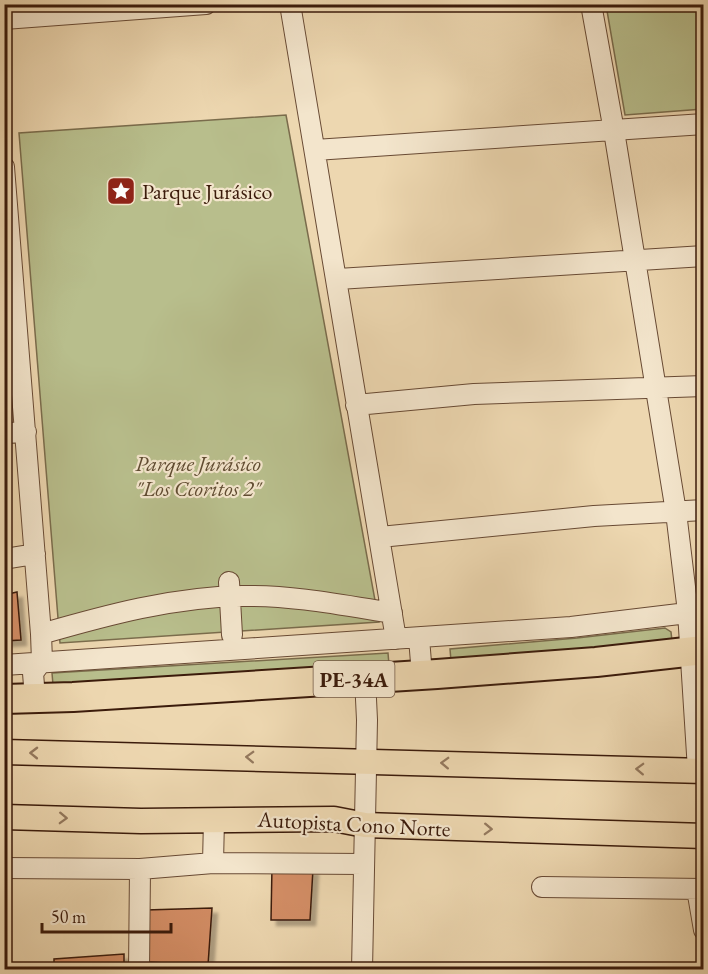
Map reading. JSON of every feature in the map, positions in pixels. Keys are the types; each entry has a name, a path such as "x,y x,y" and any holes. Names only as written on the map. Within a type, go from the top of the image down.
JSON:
{"highway":[{"name":"PE-34A","path":"4,699 73,697 422,675 584,663 697,651"}],"main road":[{"path":"4,752 701,770"},
{"name":"Autopista Cono Norte","path":"4,817 141,820 334,819 365,825 704,836"}],"street":[{"path":"4,19 206,4"},
{"path":"290,4 338,279 356,405 396,639"},
{"path":"591,4 614,131 654,388 696,612 701,770"},
{"path":"315,150 704,124"},
{"path":"4,167 10,305 26,432 41,634 42,661 33,673 35,698"},
{"path":"338,279 704,256"},
{"path":"356,405 474,393 704,386"},
{"path":"4,433 26,432"},
{"path":"380,537 594,516 704,510"},
{"path":"4,559 35,554"},
{"path":"41,634 105,615 192,599 230,589 392,613"},
{"path":"230,589 232,635"},
{"path":"4,665 571,627 696,612"},
{"path":"419,638 422,675"},
{"path":"362,969 366,761 365,678"},
{"path":"213,862 214,819"},
{"path":"4,868 140,869 213,862 364,864"},
{"path":"139,969 140,869"},
{"path":"542,887 700,889 704,930"}],"green space":[{"path":"606,5 703,5 703,109 625,115"},
{"name":"Parque Jurásico \"Los Ccoritos 2\"","path":"286,115 379,622 60,643 19,133"},
{"path":"665,628 671,632 672,641 451,661 450,649"},
{"path":"388,653 389,665 53,685 52,673"}],"building":[{"path":"17,592 21,640 4,641 4,595"},
{"path":"272,866 313,869 310,920 271,920"},
{"path":"212,908 208,965 146,962 146,910"},
{"path":"124,954 124,970 54,970 54,959"}],"place":[{"name":"Parque Jurásico","path":"121,191"}]}
